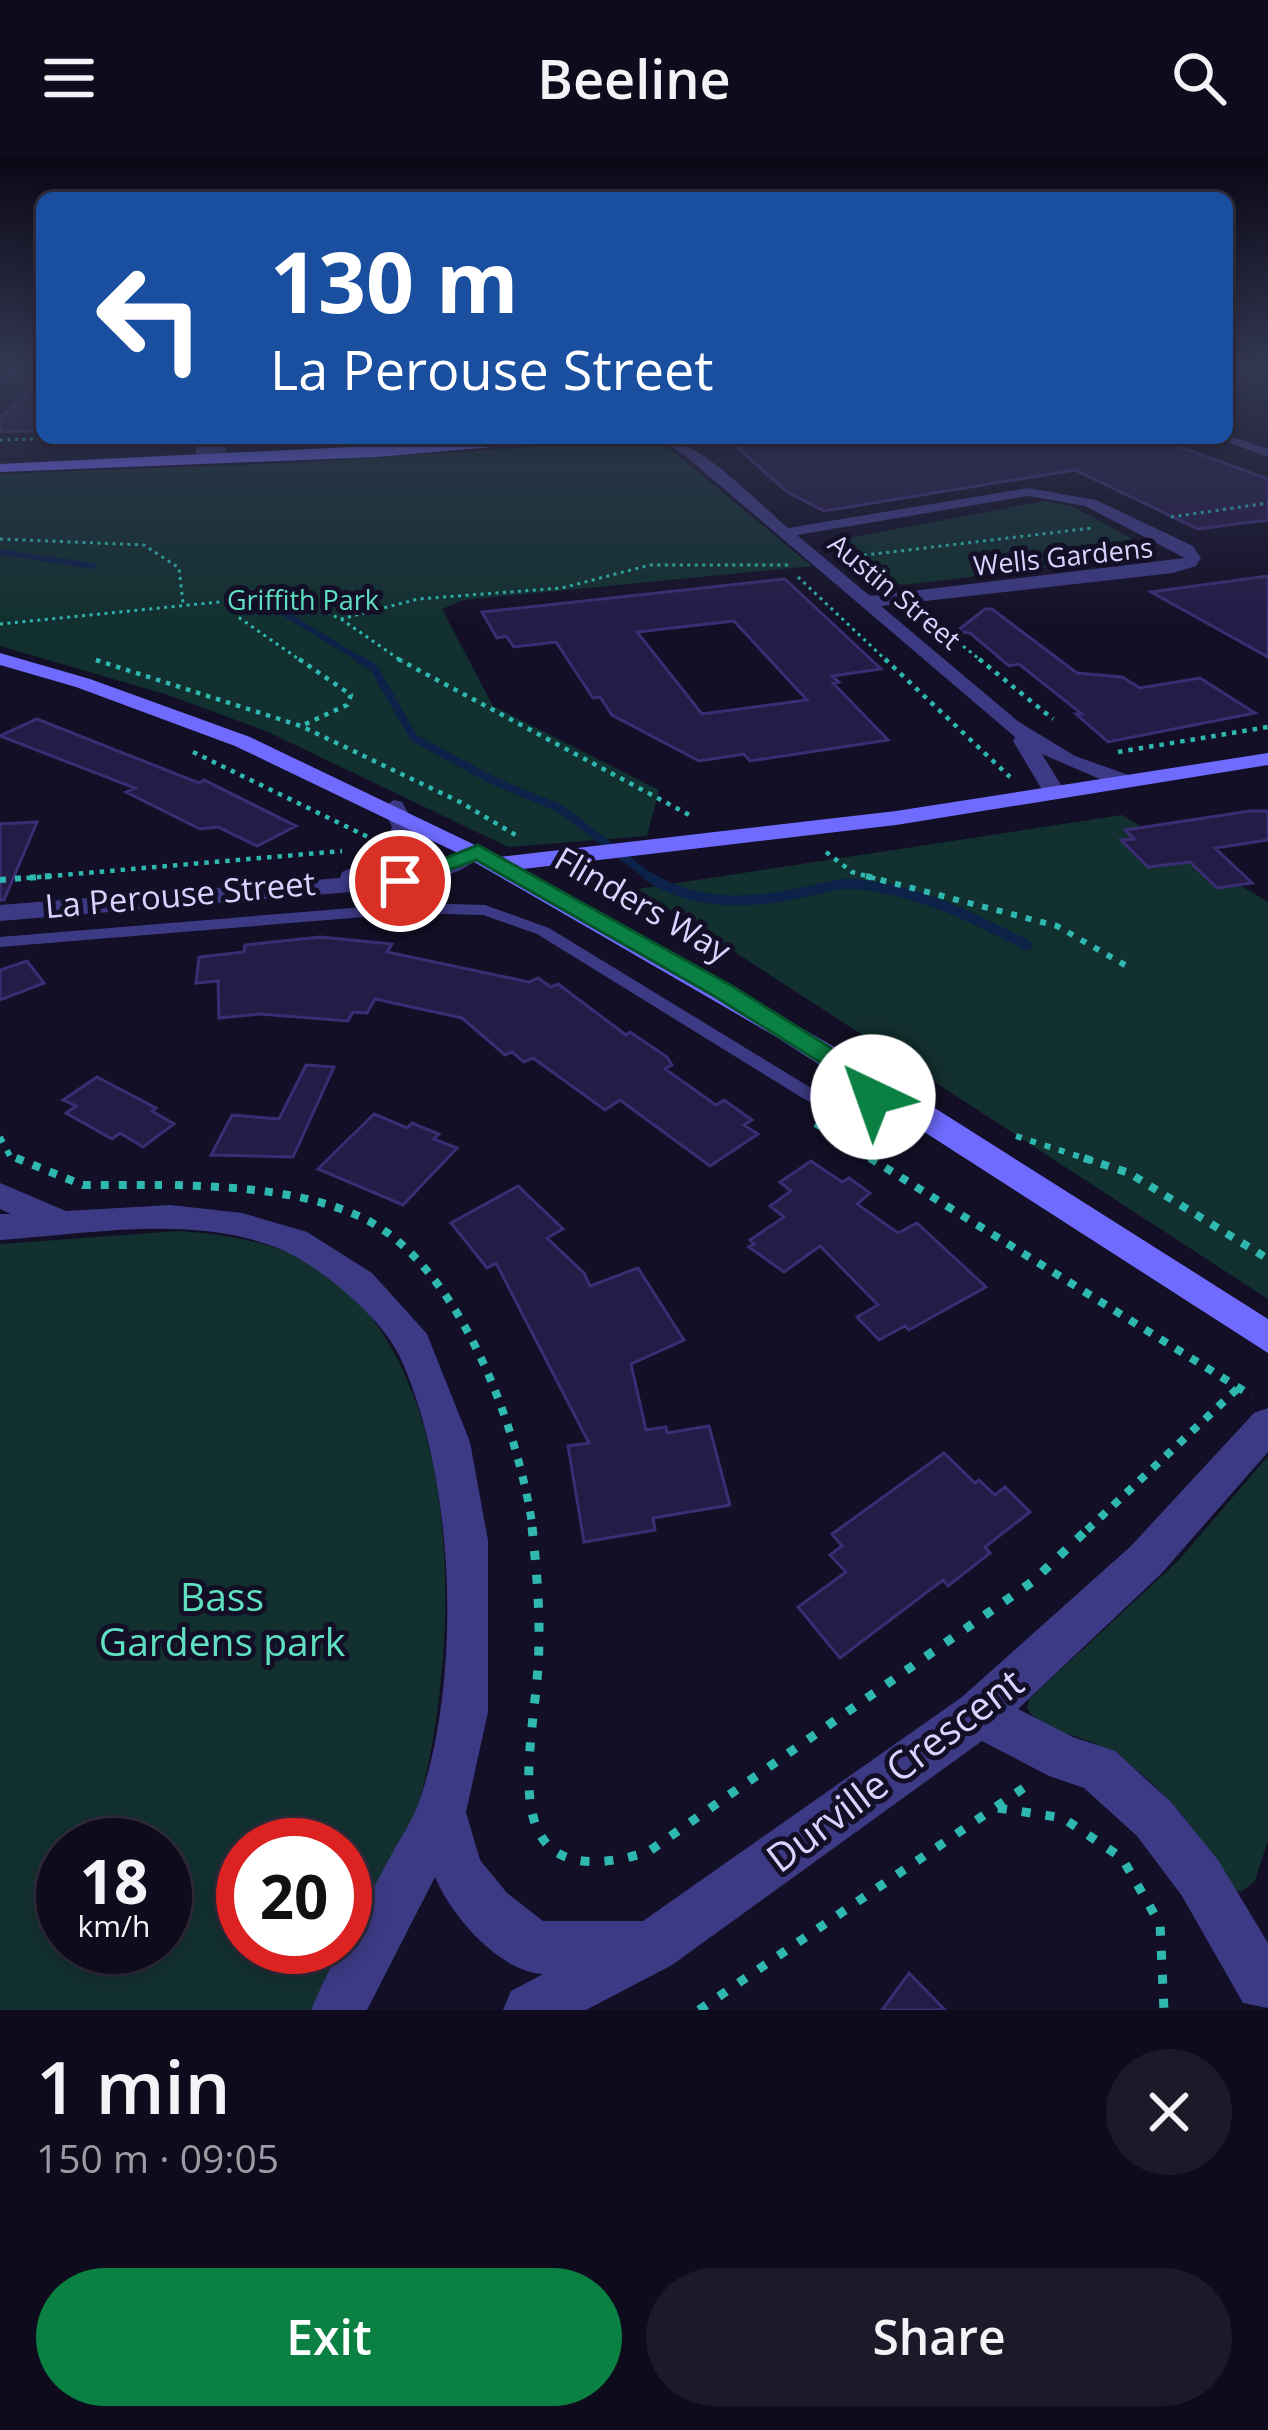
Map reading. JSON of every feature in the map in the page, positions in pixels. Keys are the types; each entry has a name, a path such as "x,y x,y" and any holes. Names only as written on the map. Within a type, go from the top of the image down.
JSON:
{"street":[{"path":"207,461 220,454"},
{"path":"0,468 331,454"},
{"name":"Austin Street","path":"694,454 1012,726 1062,758 1126,782"},
{"name":"Wells Gardens","path":"784,533 1028,492 1073,494 1187,549 1193,557 1190,563 866,602"},
{"name":"Flinders Way","path":"0,658 222,730 394,807 884,1090 1268,1338"},
{"name":"Austin Street","path":"1012,726 1055,793"},
{"name":"La Perouse Street","path":"0,913 400,881 489,858 630,858 645,851 1268,759"},
{"path":"391,850 404,827 394,807"},
{"name":"La Perouse Street","path":"310,886 355,876 391,850"},
{"name":"La Perouse Street","path":"565,902 568,891 593,861"},
{"path":"0,1195 57,1221"},
{"path":"0,1227 170,1217 242,1225 295,1241 361,1282 414,1345 450,1442 467,1541 465,1712 441,1812 338,2010"},
{"name":"Durville Crescent","path":"530,2010 653,1946 979,1714 1145,1560 1253,1407"},
{"path":"979,1714 1066,1759 1098,1768 1154,1819 1200,1878 1262,1987"},
{"path":"441,1812 459,1874 489,1911 534,1948 653,1946"}],"lane":[{"name":"La Perouse Street","path":"0,942 413,908 485,910 543,931 833,1106"},
{"path":"833,1106 862,1104 884,1090"}],"path":[{"path":"341,619 421,597 557,589 625,568 662,563 818,561 1268,503"},
{"path":"0,539 144,545 179,568 183,603"},
{"path":"264,598 242,606 238,617 351,695 347,705 301,726"},
{"path":"0,624 183,603 300,598 341,619 407,665 693,817"},
{"path":"80,655 301,726 460,802 487,821 593,861 636,911"},
{"path":"1119,752 1268,728"},
{"path":"185,749 347,824 391,850"},
{"path":"0,880 391,850"},
{"path":"824,850 852,872 1057,926 1130,968"},
{"path":"833,1106 803,1117 1253,1407"},
{"path":"1001,1127 1022,1139 1129,1173 1268,1259"},
{"path":"0,1137 10,1156 83,1185 245,1186 318,1203 386,1232 443,1288 496,1394 530,1509 538,1664 527,1765 532,1816 557,1853 600,1868 648,1852 1032,1582 1253,1407 1268,1405"},
{"path":"699,2010 1066,1759"},
{"path":"995,1808 1064,1818 1122,1858 1160,1924 1164,2010"}],"green space":[{"name":"Griffith Park","path":"431,454 676,454 812,566 464,600 442,609 493,706 659,790 647,836 508,847 268,732 168,695 0,646 0,474"},
{"path":"1044,501 1072,506 1160,554 904,585 889,582 838,540"},
{"path":"1122,815 1268,902 1268,1299 638,889"},
{"name":"Bass Gardens park","path":"179,1231 222,1235 285,1251 341,1284 382,1332 411,1389 431,1454 442,1524 442,1665 434,1732 414,1820 372,1911 372,1818 216,1818 216,1974 334,1974 310,2010 0,2010 0,1244"},
{"path":"1268,1456 1268,1840 1255,1881 1241,1892 1233,1889 1176,1808 1141,1774 1100,1746 1040,1721 1027,1708 1029,1699 1178,1561"}],"building":[{"path":"744,454 1198,454 1268,479 1268,520 1198,529 1075,470 824,511 787,492"},
{"path":"1268,576 1268,657 1151,592"},
{"path":"785,579 881,669 832,676 839,682 833,683 888,740 750,761 744,754 699,761 612,715 600,697 593,698 556,642 514,647 506,636 497,638 482,612","holes":["734,621 807,700 702,714 637,632"]},
{"path":"985,609 992,609 1077,673 1122,677 1140,688 1200,678 1255,713 1108,742 1076,714 1082,714 1019,664 1009,666 970,633 957,631"},
{"path":"37,719 199,783 204,780 296,826 257,846 218,827 200,829 126,792 135,788 0,736"},
{"path":"1268,811 1268,840 1215,848 1252,883 1217,888 1190,862 1148,867 1121,840 1134,839 1125,830"},
{"path":"37,822 4,900 0,900 0,824"},
{"path":"320,937 392,944 387,952 529,982 538,978 551,987 558,984 626,1035 630,1032 667,1057 672,1065 665,1069 716,1105 724,1100 752,1120 744,1125 758,1134 710,1166 620,1100 605,1110 533,1058 524,1062 512,1052 505,1055 462,1018 375,999 367,1013 353,1012 348,1021 260,1014 219,1018 218,981 196,983 199,957 244,952 245,945"},
{"path":"27,961 44,983 0,1000 0,970"},
{"path":"306,1065 334,1067 293,1157 211,1155 232,1115 279,1119"},
{"path":"97,1077 156,1108 152,1111 174,1124 143,1147 120,1133 112,1139 66,1113 76,1106 63,1100"},
{"path":"374,1114 407,1128 412,1123 439,1134 434,1139 457,1148 403,1205 318,1169"},
{"path":"811,1161 842,1182 849,1178 870,1193 857,1204 898,1233 917,1223 986,1287 909,1330 905,1326 879,1340 857,1317 878,1305 820,1246 784,1272 749,1247 754,1244 750,1240 784,1217 770,1206 791,1191 780,1182"},
{"path":"518,1186 563,1229 547,1238 584,1273 590,1286 638,1268 684,1340 631,1364 646,1430 666,1427 667,1433 709,1426 730,1505 653,1518 655,1530 584,1542 568,1446 589,1443 496,1263 487,1268 451,1223"},
{"path":"944,1453 975,1483 979,1480 995,1495 1005,1487 1030,1512 985,1547 990,1553 948,1586 943,1580 840,1658 798,1607 846,1572 830,1555 842,1546 832,1534"},
{"path":"909,1973 945,2010 882,2010"}],"waterway":[{"path":"0,552 93,566"},
{"path":"279,610 364,662"},
{"path":"359,659 364,662"},
{"path":"364,662 374,668 414,738 492,780 561,809 648,876"},
{"path":"648,876 684,893 722,900 781,897 841,884 878,887 944,906 1027,945"},
{"path":"648,876 652,879"}],"route":[{"path":"400,881 478,852 723,991 884,1090 873,1097"}]}
